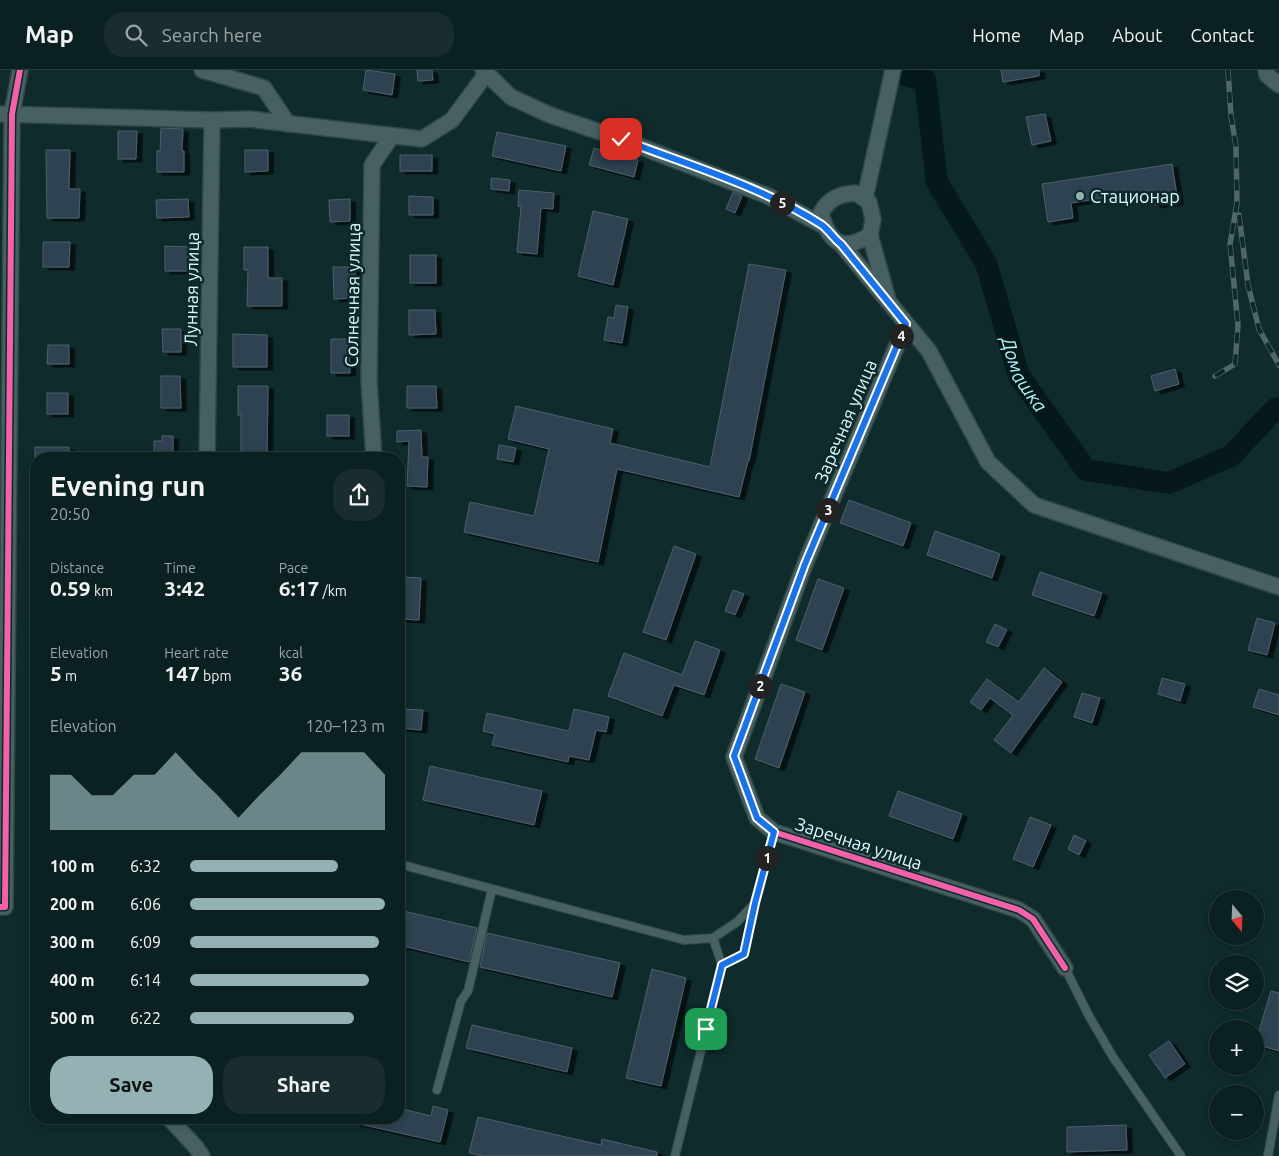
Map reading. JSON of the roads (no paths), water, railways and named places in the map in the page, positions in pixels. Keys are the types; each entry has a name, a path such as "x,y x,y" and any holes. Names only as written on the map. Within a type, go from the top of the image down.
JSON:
{"street":[{"path":"2,907 6,114 20,70"},
{"path":"202,70 264,88 288,124"},
{"path":"865,198 893,70"},
{"path":"1266,70 1267,75 1279,85"},
{"path":"6,114 212,120 249,119 391,137 422,139 452,120 484,72 511,97 550,115 621,139 768,196 824,226"},
{"name":"Лунная улица","path":"207,452 212,120"},
{"name":"Солнечная улица","path":"374,452 369,381 372,165 391,137"},
{"path":"889,302 870,235 873,219 869,202 856,193 841,194 826,203 821,213 824,226 929,351 988,462 1034,505 1279,587"},
{"path":"841,244 858,242 870,235"},
{"name":"Заречная улица","path":"906,324 805,564 734,756 757,818 774,832 1020,910 1033,919 1065,968"},
{"path":"175,1124 202,1156"}],"lane":[{"path":"722,965 744,954 774,832"},
{"path":"405,866 684,940 713,938 737,922 755,903"},
{"path":"437,1090 460,1001 468,991 492,889"},
{"path":"675,1156 722,965 713,938"},
{"path":"1065,968 1089,1016 1113,1057 1180,1156"},
{"path":"1268,1156 1279,1095"}],"waterway":[{"name":"Домашка","path":"907,76 925,80 937,182 986,263 1019,376 1086,470 1169,483 1231,456 1275,409 1279,408"}],"railway":[{"path":"1215,376 1235,364 1238,325 1230,244 1237,203 1236,146 1231,116 1228,70"},
{"path":"1239,215 1248,285 1259,329 1279,365"}],"place":[{"name":"Стационар","path":"1080,196"}]}
